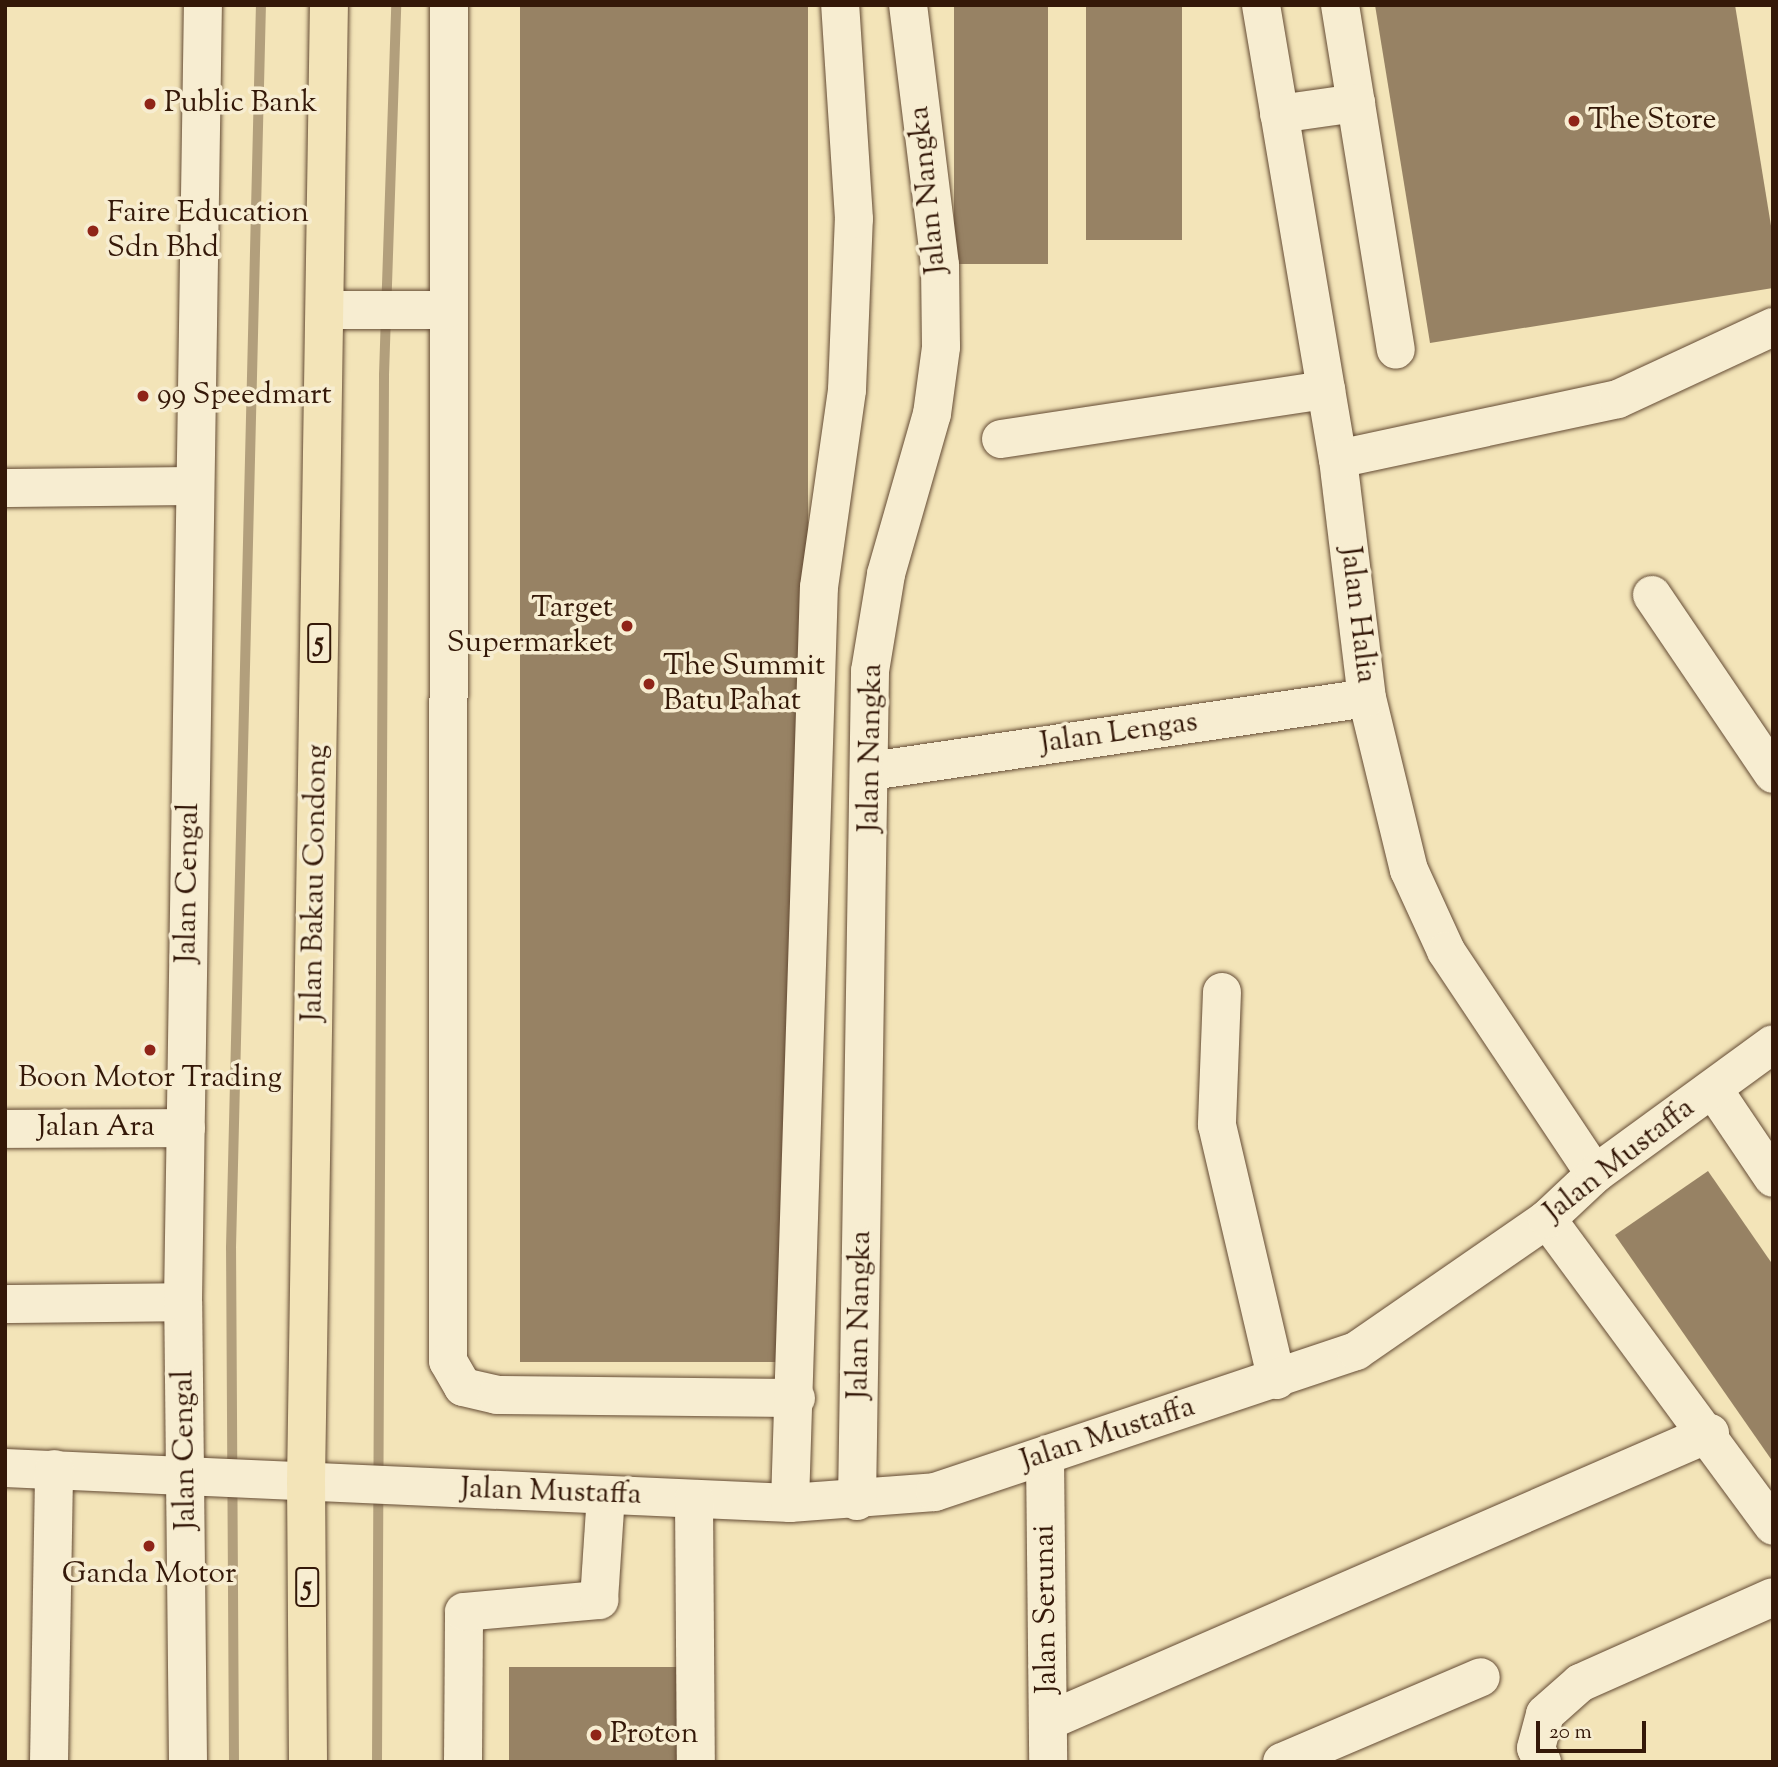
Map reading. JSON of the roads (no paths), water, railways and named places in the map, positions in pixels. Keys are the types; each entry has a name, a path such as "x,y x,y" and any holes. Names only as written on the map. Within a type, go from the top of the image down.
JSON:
{"main road":[{"name":"Jalan Bakau Condong","path":"308,1762 306,1482 329,5"}],"street":[{"name":"Jalan Cengal","path":"188,1762 200,1478 183,1302 203,5"},
{"path":"449,5 428,309 448,1361 463,1387 497,1395 796,1398"},
{"path":"790,1503 796,1398 819,587 848,390 854,219 840,5"},
{"name":"Jalan Nangka","path":"857,1501 871,771 870,671 905,497 932,414 941,347 940,265 908,5"},
{"name":"Jalan Halia","path":"1261,5 1338,459 1367,698 1423,912 1595,1174"},
{"path":"1340,5 1396,349"},
{"path":"1279,114 1356,103"},
{"path":"325,310 428,309"},
{"path":"1338,459 1618,399 1773,327"},
{"path":"1001,439 1326,390"},
{"path":"5,488 194,486"},
{"path":"1652,595 1773,775"},
{"name":"Jalan Lengas","path":"871,771 1367,698"},
{"path":"1222,992 1217,1125 1277,1380"},
{"path":"1713,1089 1773,1044"},
{"name":"Jalan Mustaffa","path":"5,1468 790,1503 857,1501 935,1492 1277,1380 1356,1351 1547,1219 1595,1174 1713,1089 1773,1178"},
{"name":"Jalan Ara","path":"5,1129 186,1128"},
{"path":"1547,1219 1710,1433 1773,1527"},
{"path":"5,1304 183,1302"},
{"path":"1048,1721 1710,1433"},
{"name":"Jalan Serunai","path":"1045,1456 1048,1762"},
{"path":"49,1762 54,1469"},
{"path":"463,1762 464,1612 599,1600 606,1495"},
{"path":"694,1499 696,1762"},
{"path":"1542,1762 1536,1748 1545,1714 1580,1683 1773,1597"},
{"path":"1282,1762 1481,1676"}],"waterway":[{"path":"234,1762 231,1248 261,5"},
{"path":"377,1762 384,375 396,5"}],"place":[{"name":"Public Bank","path":"150,104"},
{"name":"The Store","path":"1574,121"},
{"name":"Faire Education Sdn Bhd","path":"93,231"},
{"name":"99 Speedmart","path":"143,396"},
{"name":"Target Supermarket","path":"627,626"},
{"name":"The Summit Batu Pahat","path":"649,684"},
{"name":"Boon Motor Trading","path":"150,1050"},
{"name":"Ganda Motor","path":"149,1546"},
{"name":"Proton","path":"596,1735"}]}
